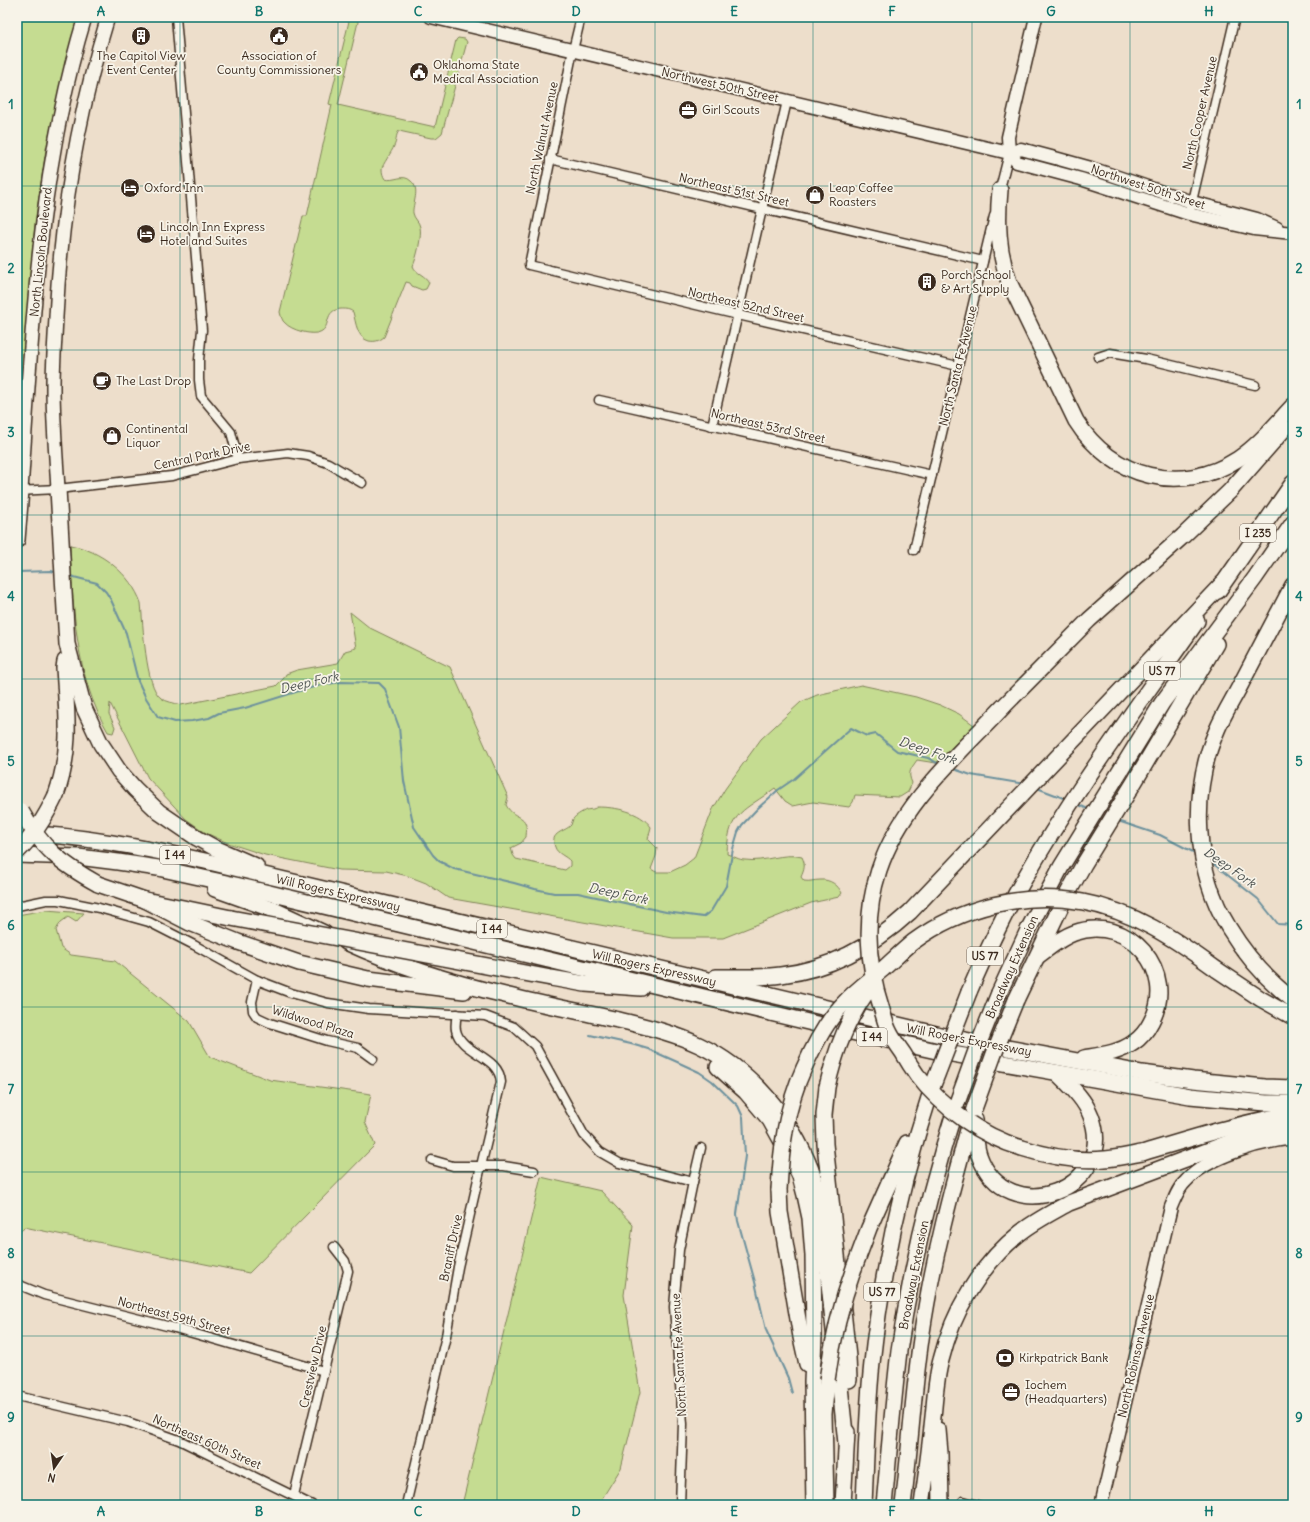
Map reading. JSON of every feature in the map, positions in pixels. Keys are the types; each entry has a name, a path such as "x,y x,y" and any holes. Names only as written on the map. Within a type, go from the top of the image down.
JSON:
{"highway":[{"path":"1000,190 998,236 1002,260 1009,282 1072,413 1087,437 1100,451 1124,466 1146,474 1172,478 1200,475 1228,464 1243,455 1293,406"},
{"path":"1293,418 1261,457 1230,491 1183,536 1090,620 929,784 911,807 888,845 878,871 868,927 869,955 877,995 889,1032 917,1075 944,1104 963,1119 987,1133 1020,1148 1048,1155 1076,1159 1104,1159 1142,1153 1230,1127 1266,1118 1293,1114"},
{"name":"I 235","path":"1223,583 1293,483"},
{"path":"58,489 67,644 84,708 106,754 135,789 159,812 197,838 215,848 294,883"},
{"path":"17,540 19,491"},
{"name":"I 235","path":"1255,578 1293,523"},
{"path":"903,1505 921,1338 935,1259 946,1211 974,1109 994,1054 1035,958 1084,864 1255,578"},
{"name":"Broadway Extension","path":"884,1505 897,1370 911,1283 933,1183 957,1103 999,993 1029,928 1069,855 1162,702 1255,578"},
{"path":"689,976 744,977 780,975 816,968 846,957 875,940 898,923 1223,583"},
{"name":"US 77","path":"864,1505 872,1363 882,1286 906,1176 933,1085 954,1026 1007,911 1045,844 1101,758 1223,583"},
{"path":"1293,585 1217,730 1205,765 1200,804 1200,828 1207,873 1215,900 1228,928 1248,957 1268,978 1293,1000"},
{"path":"17,853 32,837 49,811 65,768 67,754 67,725 64,668 67,644"},
{"path":"19,806 38,838 68,867 98,884 145,900 232,918 585,984 690,992"},
{"name":"Will Rogers Expressway","path":"17,833 54,835 134,847 205,861 936,1034 1193,1080 1236,1085 1293,1088"},
{"name":"Will Rogers Expressway","path":"17,853 78,858 158,868 690,992 888,1040 1057,1073 1190,1096 1266,1103 1293,1103"},
{"path":"158,868 274,910 373,954 408,967 509,996 585,1012 661,1031 698,1045 719,1056 744,1076 781,1114 802,1150 811,1170 821,1208 846,1443"},
{"path":"812,1382 801,1337 780,1212 780,1161 787,1122 794,1093 803,1069 832,1018 845,1002 913,942 937,927 963,914 990,906 1011,902 1049,899 1082,902 1110,908 1162,932 1261,999 1293,1017"},
{"path":"145,900 190,923 238,942 299,963 368,979 509,996"},
{"path":"1035,958 1063,938 1074,933 1097,929 1110,930 1132,940 1140,947 1153,965 1159,985 1158,1007 1149,1027 1142,1036 1135,1042 1118,1051 1075,1060"},
{"path":"843,1505 850,1395 848,1357 825,1144 824,1115 827,1087 834,1058 849,1021 868,990 892,961"},
{"path":"661,1031 716,1065 746,1092 770,1120 800,1176 810,1218 813,1248 814,1336 812,1382 814,1505"},
{"path":"974,1109 979,1154 986,1170 999,1184 1014,1192 1031,1196 1046,1195 1063,1189 1073,1183 1087,1166 1092,1156 1095,1136 1094,1125 1085,1103 1057,1073"},
{"path":"826,1505 824,1414 831,1353 838,1321 854,1268 869,1228 933,1085"},
{"path":"922,1505 940,1361 957,1313 969,1291 999,1252 1020,1233 1045,1216 1077,1200 1244,1137 1266,1131 1293,1127"},
{"path":"913,1505 915,1457 914,1392"},
{"path":"935,1400 940,1453 941,1505"}],"main road":[{"name":"North Lincoln Boulevard","path":"19,491 35,288 43,219 60,115 85,17"},
{"name":"North Lincoln Boulevard","path":"58,489 53,386 57,289 61,244 70,179 80,125 108,17"},
{"name":"Northwest 50th Street","path":"431,17 1009,153 1021,149 1025,150 1091,168 1192,202 1257,219 1290,232"},
{"name":"North Santa Fe Avenue","path":"1009,153 1008,137 1036,17"},
{"name":"Northwest 50th Street","path":"1009,153 1017,162 1081,179 1189,214 1254,229 1290,232"},
{"name":"North Robinson Avenue","path":"1100,1505 1171,1207 1179,1190 1186,1181 1203,1168 1228,1155 1250,1147 1293,1138"}],"street":[{"path":"176,17 202,330 199,360 201,396 231,432 238,459"},
{"name":"North Walnut Avenue","path":"529,265 581,17"},
{"name":"North Cooper Avenue","path":"1189,214 1235,17"},
{"path":"712,426 787,101"},
{"name":"North Santa Fe Avenue","path":"914,550 1009,153"},
{"name":"Northeast 51st Street","path":"550,159 983,261"},
{"name":"Northeast 52nd Street","path":"529,265 738,316 958,366"},
{"path":"1098,357 1110,353 1146,359 1255,385"},
{"name":"Northeast 53rd Street","path":"600,400 932,475"},
{"name":"Central Park Drive","path":"19,491 58,489 172,476 238,459 288,453 308,456 328,463 362,483"},
{"path":"17,906 46,900 59,900 99,908 149,922 257,980 291,993 328,1003 369,1009 485,1016 514,1027 535,1046 584,1135 600,1152 619,1163 693,1182"},
{"name":"Wildwood Plaza","path":"257,980 252,1002 253,1011 257,1017 277,1026 327,1041 358,1048 373,1059"},
{"name":"Braniff Drive","path":"406,1505 446,1336 458,1268 480,1166 501,1082 501,1075 498,1070 461,1042 456,1030 457,1014"},
{"name":"North Santa Fe Avenue","path":"680,1505 682,1424 674,1307 679,1250 701,1148"},
{"path":"432,1160 453,1166 504,1166 534,1171"},
{"name":"Crestview Drive","path":"294,1495 348,1270 345,1261 334,1247"},
{"name":"Northeast 59th Street","path":"17,1284 44,1295 182,1330 324,1371"},
{"name":"Northeast 60th Street","path":"17,1396 128,1422 179,1440 312,1505"},
{"path":"963,1501 978,1505"}],"green space":[{"path":"17,17 78,17 69,48 46,149 35,223 17,422"},
{"path":"350,17 357,17 358,22 338,105 435,127 456,40 458,38 465,39 467,42 442,133 436,138 431,138 399,131 393,149 382,167 382,173 385,179 405,178 414,184 416,192 413,213 419,225 420,236 419,246 413,266 416,271 428,280 429,283 426,289 422,290 406,282 384,337 375,341 369,341 362,337 359,333 353,312 346,309 335,310 332,312 324,330 316,333 302,332 288,326 283,321 280,312 303,216 307,216 332,105 329,104"},
{"path":"70,545 92,552 103,558 122,573 130,582 141,603 144,639 151,681 156,692 161,698 168,701 181,705 276,686 286,674 297,670 338,663 345,651 356,648 350,612 370,628 450,667 508,797 506,805 513,814 525,823 526,837 521,843 511,848 513,855 516,859 565,870 570,866 570,861 556,849 554,838 558,833 571,825 573,819 577,815 586,810 597,807 627,811 640,817 651,827 648,839 657,848 656,856 651,869 656,872 670,872 685,865 694,858 713,809 725,789 761,739 801,702 817,695 861,685 916,697 940,705 959,714 974,725 936,763 917,760 910,771 912,783 908,792 900,797 855,795 853,802 849,807 813,802 793,806 785,801 775,788 747,808 735,820 731,829 728,840 727,854 740,859 752,861 788,856 802,857 804,867 801,877 804,881 827,880 836,885 842,893 839,897 811,903 723,938 673,938 448,898 426,883 408,876 386,871 339,870 265,855 228,843 206,833 186,819 148,778 110,703 109,714 115,727 113,733 108,732 97,710 82,665 78,641"},
{"path":"46,910 84,913 76,922 68,917 61,922 56,930 61,948 71,955 115,961 189,1021 210,1057 270,1080 371,1094 365,1122 375,1145 249,1273 24,1227 17,1235 17,915"},
{"path":"541,1177 601,1191 633,1225 624,1295 640,1392 621,1468 598,1505 462,1505"}],"waterway":[{"name":"Deep Fork","path":"17,572 51,571 58,573"},
{"name":"Deep Fork","path":"70,576 97,583 106,592 111,600 126,633 138,681 146,698 158,717 175,722 192,721 209,718 219,713 245,708 321,685 341,682 379,683 385,689 399,727 404,781 414,827 433,855 439,861 454,869 535,889 554,893 578,893 666,912 703,917 711,911 726,886 733,849 738,832 742,825 778,790 794,779 851,728 867,736 876,734 897,751 928,758 939,764"},
{"name":"Deep Fork","path":"951,768 971,775 1025,784"},
{"name":"Deep Fork","path":"1037,788 1066,799"},
{"name":"Deep Fork","path":"1077,804 1090,810"},
{"name":"Deep Fork","path":"1118,821 1160,835 1197,854"},
{"name":"Deep Fork","path":"1211,862 1258,899 1278,924 1293,925"},
{"path":"590,1035 648,1049 699,1072 712,1081 738,1106 743,1117 745,1156 737,1214 738,1221 755,1282 766,1330 788,1378 792,1393"}],"place":[{"name":"The Capitol View Event Center","path":"141,36"},
{"name":"Association of County Commissioners","path":"279,36"},
{"name":"Oklahoma State Medical Association","path":"419,72"},
{"name":"Girl Scouts","path":"688,110"},
{"name":"Oxford Inn","path":"130,188"},
{"name":"Leap Coffee Roasters","path":"815,195"},
{"name":"Lincoln Inn Express Hotel and Suites","path":"146,234"},
{"name":"Porch School & Art Supply","path":"927,282"},
{"name":"The Last Drop","path":"102,381"},
{"name":"Continental Liquor","path":"112,436"},
{"name":"Kirkpatrick Bank","path":"1005,1358"},
{"name":"Iochem (Headquarters)","path":"1011,1392"}]}
